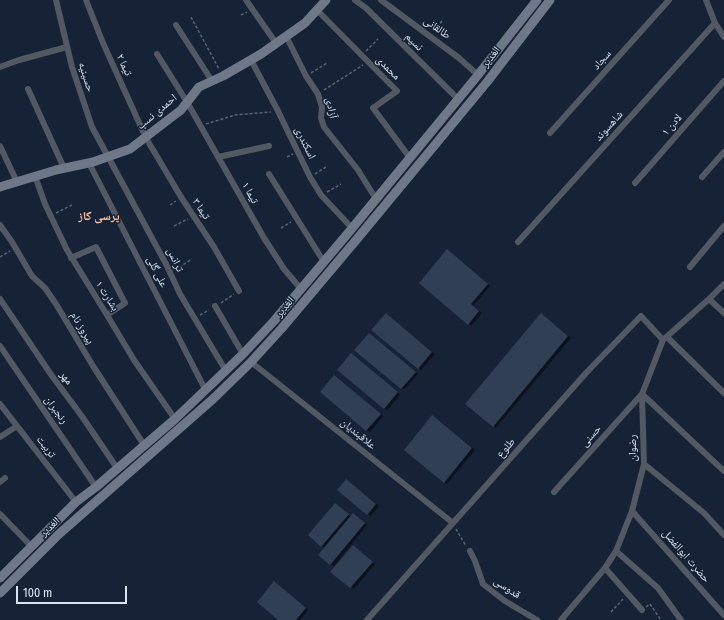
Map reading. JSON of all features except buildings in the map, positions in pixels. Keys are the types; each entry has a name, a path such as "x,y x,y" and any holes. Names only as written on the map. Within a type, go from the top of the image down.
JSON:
{"main road":[{"name":"احمدی نسب","path":"0,187 64,168 89,163 130,149 182,110 199,87 223,76 251,60 276,43 305,23 326,0"},
{"name":"الغدیر","path":"0,578 76,502 96,487 206,391 243,354 324,262 478,76 537,0"},
{"name":"الغدیر","path":"0,593 59,534 207,404 251,362 282,328 357,239 486,82 550,0"},
{"path":"243,354 251,362"}],"street":[{"name":"حسینیه","path":"56,0 72,67 92,127 107,157"},
{"name":"تیما ۲","path":"86,0 103,44 146,138"},
{"path":"246,0 276,43"},
{"name":"نسیم","path":"355,0 371,13 458,99"},
{"name":"طالقانی","path":"381,0 460,58 478,76"},
{"name":"سجاد","path":"550,133 669,0"},
{"path":"707,0 715,23 722,29 724,37"},
{"name":"محمدی","path":"317,10 397,91 373,108 410,158"},
{"name":"شاهسوند","path":"518,242 715,23"},
{"path":"176,25 212,81"},
{"name":"آزادی","path":"286,36 306,76 318,94 322,107 321,118 324,127 358,170 376,198"},
{"path":"0,68 19,60 67,47"},
{"name":"تیما ۱","path":"157,54 187,102 268,244 284,269 301,289"},
{"name":"اسکندری","path":"251,60 310,177 321,194 352,228"},
{"name":"لادن ۱","path":"635,184 724,81"},
{"path":"28,89 64,168"},
{"name":"تیما ۳","path":"146,138 181,197 195,216 214,247 239,291"},
{"path":"0,146 17,182"},
{"path":"218,157 269,146"},
{"path":"702,177 724,152"},
{"name":"ترانس","path":"107,157 170,272 180,294 226,371"},
{"name":"علی گلی","path":"89,163 206,391"},
{"path":"269,174 324,262"},
{"name":"بشارت ۱","path":"35,176 50,215 71,258 108,314 134,360 175,418"},
{"name":"پیروز نام","path":"0,225 16,248 32,276 45,288 56,304 93,366 144,445"},
{"path":"690,267 724,226"},
{"path":"71,258 96,247 125,303 108,314"},
{"name":"رضوان","path":"561,620 605,568 616,552 632,510 644,464 642,394 665,339 724,284"},
{"name":"مهر","path":"0,299 117,468"},
{"path":"709,299 724,313"},
{"path":"215,306 243,354"},
{"name":"طلوع","path":"367,620 586,373 641,316 665,339"},
{"path":"665,339 724,393"},
{"name":"رنجبران","path":"0,346 96,487"},
{"name":"علاقبندیان","path":"251,362 453,523"},
{"path":"642,394 724,471"},
{"name":"حسنی","path":"554,492 642,394"},
{"name":"تربیت","path":"0,404 76,502"},
{"path":"0,437 17,426"},
{"path":"644,464 704,513 724,536"},
{"name":"حضرت ابوالفضل","path":"632,510 724,615"},
{"path":"0,514 31,546"},
{"name":"قدوسی","path":"470,551 483,584 505,601 537,620"},
{"path":"616,552 658,588 681,620"},
{"path":"605,568 642,610"}],"path":[{"path":"191,18 223,76"},
{"path":"432,38 443,18"},
{"path":"361,55 378,39"},
{"path":"318,94 368,62"},
{"path":"306,76 327,63"},
{"path":"201,126 235,115 278,111"},
{"path":"310,177 326,167"},
{"path":"321,194 341,184"},
{"path":"50,215 72,205"},
{"path":"174,226 195,216"},
{"path":"281,228 297,219"},
{"path":"0,257 16,248"},
{"path":"170,272 192,259"},
{"path":"453,523 463,542 470,551"},
{"path":"610,612 628,594"},
{"path":"642,610 650,604 662,620"}],"district":[{"name":"پرسی گاز","path":"99,217"}]}
